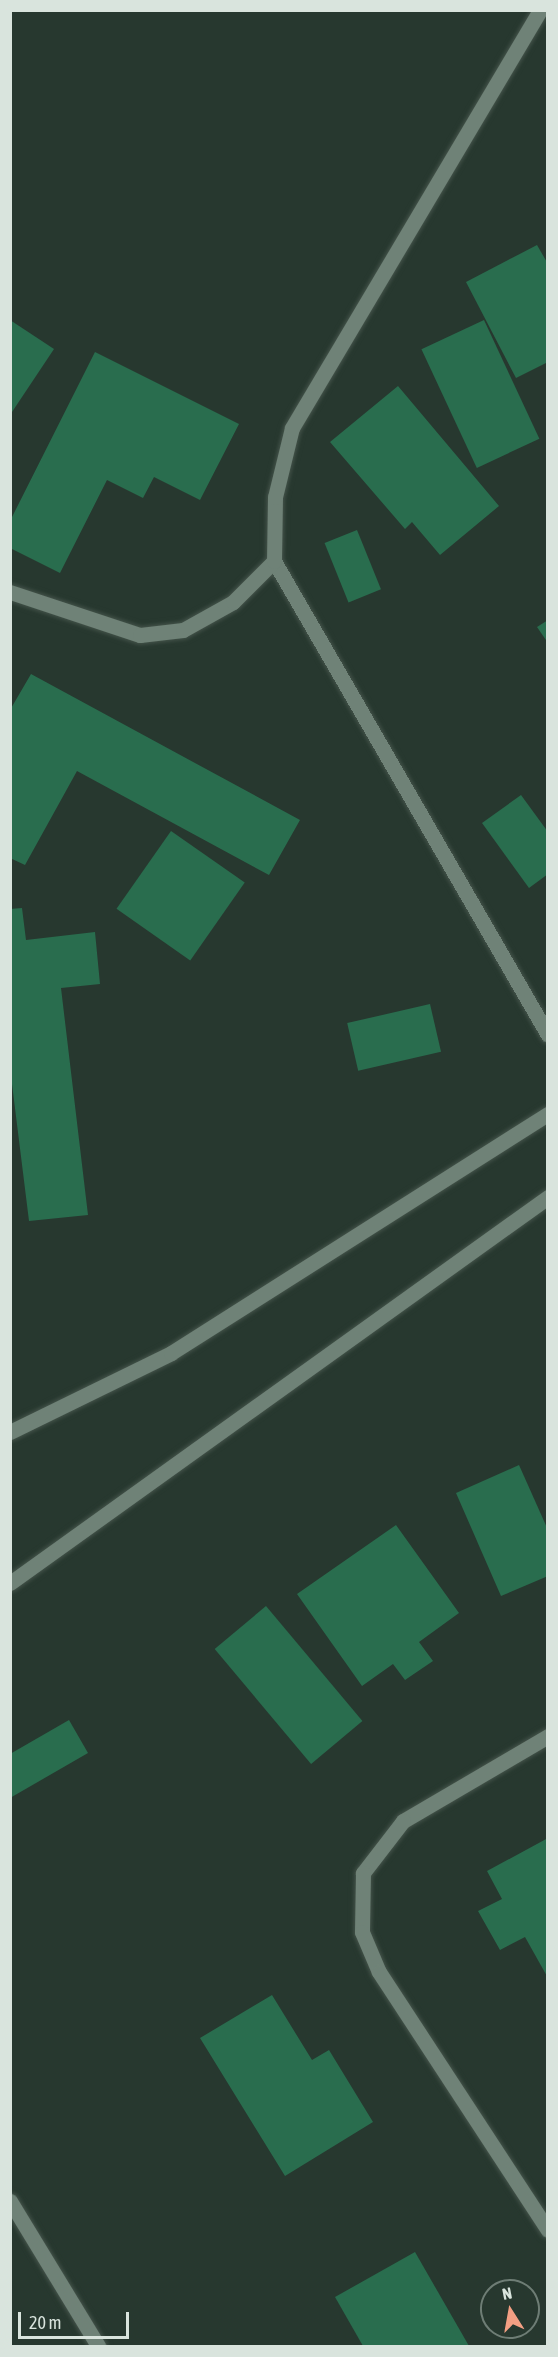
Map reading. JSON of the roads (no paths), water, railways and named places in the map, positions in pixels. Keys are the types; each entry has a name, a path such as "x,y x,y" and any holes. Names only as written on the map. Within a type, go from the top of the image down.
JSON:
{"street":[{"path":"540,10 292,428 275,497 274,561 548,1035"},
{"path":"10,592 140,635 183,630 233,602 274,561"},
{"path":"10,1432 171,1353 548,1114"},
{"path":"10,1583 548,1197"},
{"path":"548,1736 403,1821 363,1873 362,1932 379,1972 548,2230"},
{"path":"10,2201 98,2346"}]}
